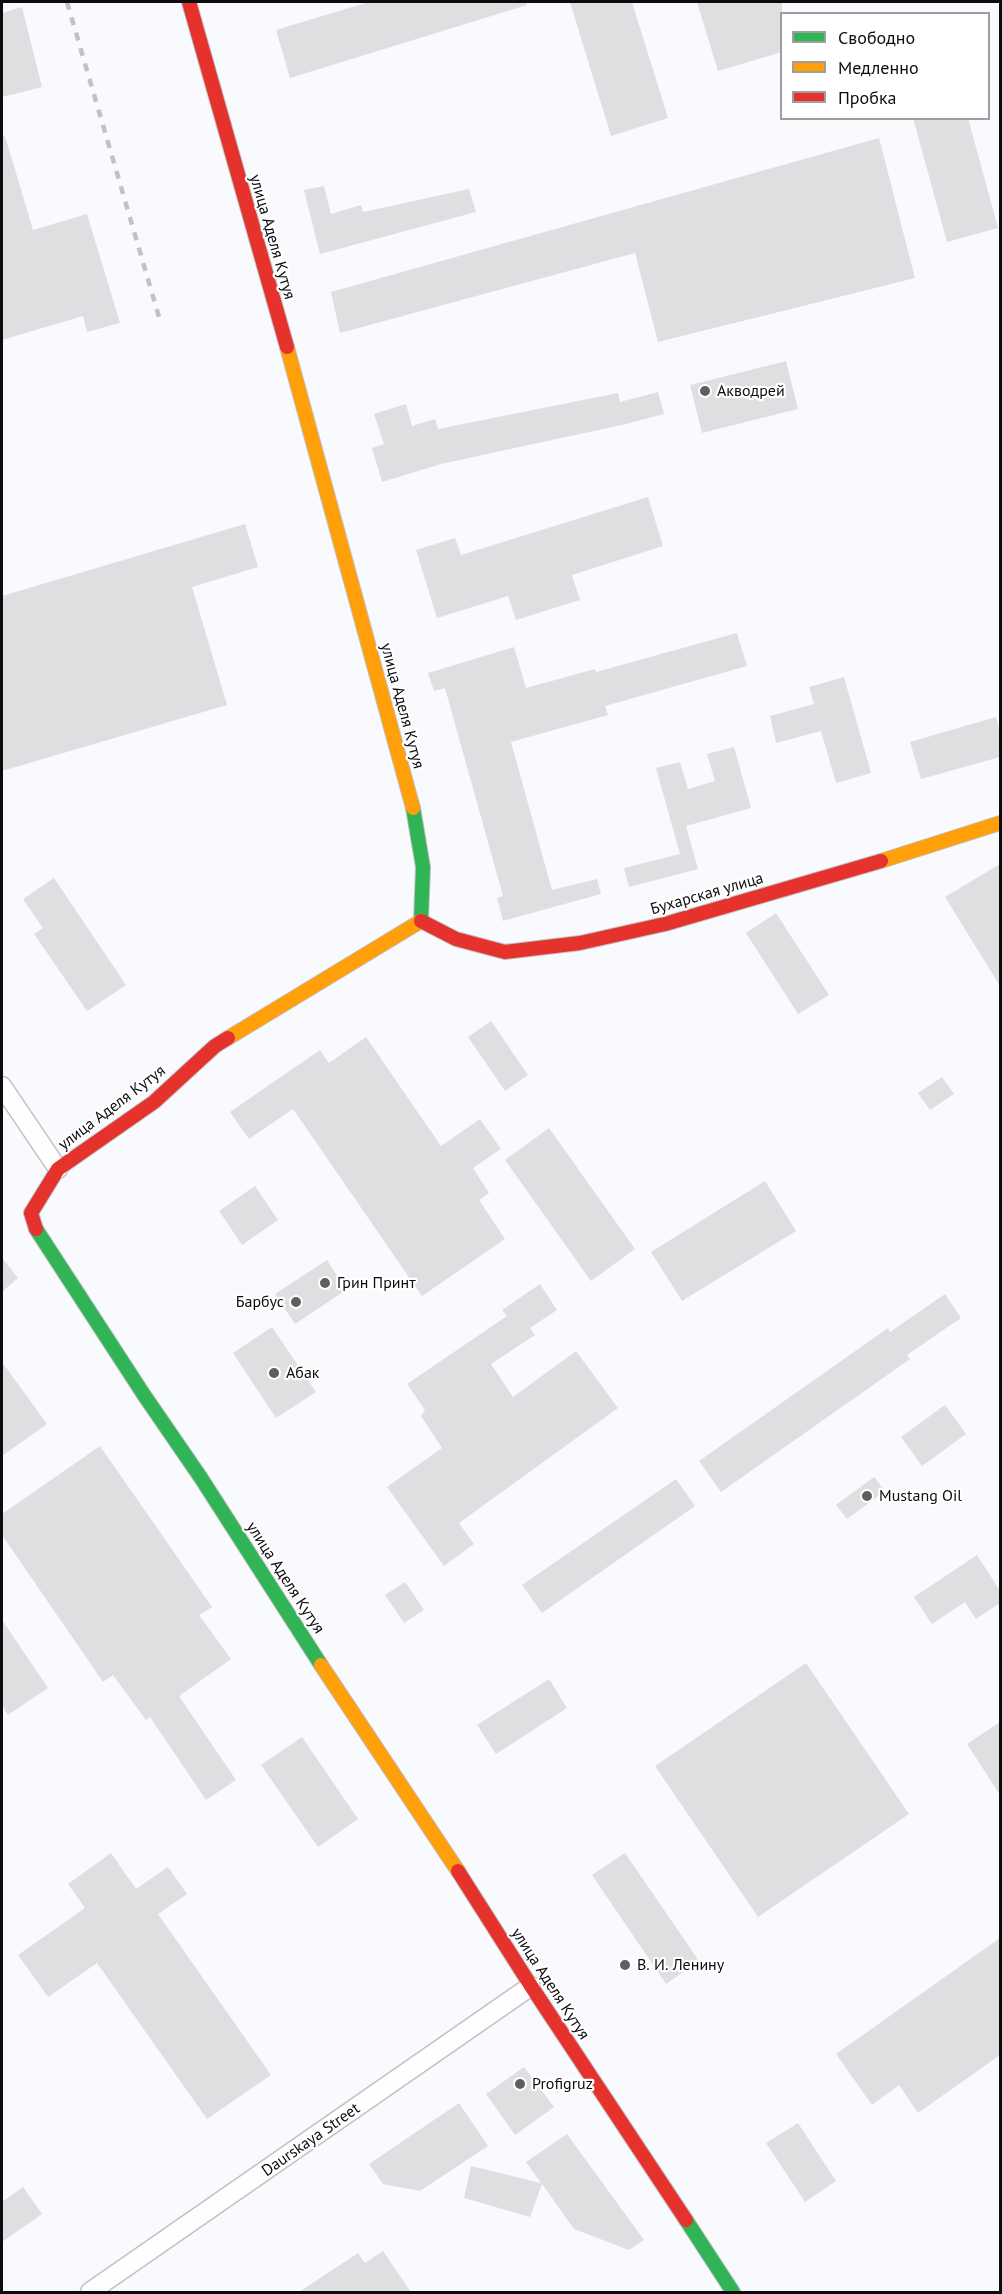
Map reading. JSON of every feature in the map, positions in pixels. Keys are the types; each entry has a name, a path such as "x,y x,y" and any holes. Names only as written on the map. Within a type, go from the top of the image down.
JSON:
{"street":[{"name":"улица Аделя Кутуя","path":"189,2 242,195 268,279 411,800 423,867 421,921 216,1046 154,1102 58,1169 31,1213 33,1224 319,1662 420,1810 531,1986 733,2292"},
{"name":"Бухарская улица","path":"421,921 456,939 505,952 580,943 665,924 1000,823"},
{"path":"2,1086 58,1169"},
{"name":"Daurskaya Street","path":"90,2292 531,1986"}],"building":[{"path":"369,2 526,2 527,5 290,78 276,30"},
{"path":"570,2 632,2 668,118 611,136"},
{"path":"697,2 782,2 780,53 718,71"},
{"path":"22,7 42,87 2,97 2,13"},
{"path":"914,120 969,120 998,228 947,242"},
{"path":"2,136 5,136 33,230 87,214 120,323 87,332 83,316 2,340"},
{"path":"879,138 915,278 658,342 635,253 340,333 331,292"},
{"path":"324,186 331,214 361,205 363,212 469,189 476,212 320,254 304,190"},
{"path":"786,361 798,409 702,433 690,385"},
{"path":"658,392 664,414 441,464 382,482 372,448 384,444 374,414 406,404 412,426 435,419 438,429 618,393 620,402"},
{"path":"648,497 663,546 572,575 580,600 516,620 508,596 437,618 416,550 455,538 461,555"},
{"path":"245,524 258,567 192,587 227,705 2,771 2,596"},
{"path":"737,633 747,666 605,706 608,715 511,742 552,890 597,879 601,894 503,921 497,898 503,896 445,688 434,691 428,673 514,647 526,688 595,669 596,672"},
{"path":"844,677 871,773 836,783 821,731 776,743 770,716 814,704 809,687"},
{"path":"996,717 1000,732 1000,757 921,779 910,742"},
{"path":"734,747 751,808 686,826 698,869 629,887 624,868 680,854 656,768 680,762 688,789 715,781 707,754"},
{"path":"1000,864 1000,986 945,897"},
{"path":"54,878 126,985 87,1011 34,934 43,928 23,899"},
{"path":"776,913 829,995 798,1014 746,933"},
{"path":"491,1021 528,1075 505,1091 468,1037"},
{"path":"366,1037 441,1146 480,1119 501,1149 473,1168 489,1193 479,1200 505,1239 422,1296 293,1109 249,1139 230,1112 320,1050 329,1063"},
{"path":"942,1077 954,1094 930,1110 918,1093"},
{"path":"549,1128 635,1249 591,1281 505,1160"},
{"path":"765,1181 796,1231 682,1301 651,1252"},
{"path":"255,1186 278,1220 242,1245 219,1211"},
{"path":"2,1258 18,1278 2,1292"},
{"path":"327,1260 346,1290 295,1324 275,1294"},
{"path":"540,1284 557,1310 530,1328 535,1335 491,1364 513,1397 576,1351 618,1408 459,1523 474,1544 444,1566 387,1487 442,1448 421,1416 425,1410 407,1384 507,1316 502,1310"},
{"path":"945,1294 961,1318 907,1355 910,1359 721,1492 699,1461 888,1328 890,1332"},
{"name":"Абак","path":"272,1327 316,1392 276,1418 233,1353"},
{"path":"2,1362 47,1424 2,1456"},
{"path":"945,1405 966,1434 922,1466 901,1437"},
{"path":"100,1446 212,1607 199,1615 231,1659 179,1696 236,1780 206,1800 150,1717 146,1720 113,1675 103,1682 2,1535 2,1514"},
{"path":"874,1477 885,1491 847,1519 836,1505"},
{"path":"676,1479 695,1506 542,1613 522,1585"},
{"path":"977,1555 1000,1591 1000,1603 976,1619 965,1602 932,1624 914,1597"},
{"path":"405,1582 424,1610 404,1623 385,1595"},
{"path":"2,1620 48,1688 8,1715 2,1705"},
{"path":"806,1663 909,1814 758,1917 655,1766"},
{"path":"549,1679 567,1708 496,1754 477,1725"},
{"path":"1000,1722 1000,1795 967,1744"},
{"path":"302,1737 358,1819 318,1847 261,1765"},
{"path":"111,1853 136,1889 168,1867 187,1894 158,1914 271,2075 207,2119 97,1963 48,1997 18,1955 85,1908 68,1884"},
{"path":"625,1853 699,1961 666,1984 592,1875"},
{"path":"1000,1938 1000,2055 918,2113 899,2085 872,2105 836,2054"},
{"path":"524,2067 554,2107 515,2135 486,2094"},
{"path":"459,2103 488,2146 420,2191 383,2184 369,2164"},
{"path":"798,2123 836,2181 805,2202 766,2143"},
{"path":"567,2134 644,2240 629,2250 574,2229 542,2184 530,2217 464,2198 471,2166 541,2183 526,2162"},
{"path":"23,2187 42,2214 2,2242 2,2202"},
{"path":"383,2251 411,2292 299,2292 358,2253 365,2263"}],"railway":[{"path":"67,2 159,317"}],"traffic: fast":[{"path":"413,808 423,867 421,921"},
{"path":"36,1229 201,1478 321,1665"},
{"path":"686,2220 733,2292"}],"traffic: slow":[{"path":"287,347 413,808"},
{"path":"881,861 1000,823"},
{"path":"228,1038 421,921"},
{"path":"321,1665 458,1871"}],"traffic: jam":[{"path":"189,2 287,347"},
{"path":"421,921 456,939 505,952 580,943 665,924 881,861"},
{"path":"36,1229 31,1213 58,1169 154,1102 215,1046 228,1038"},
{"path":"458,1871 686,2220"}],"place":[{"name":"Акводрей","path":"705,391"},
{"name":"Грин Принт","path":"325,1283"},
{"name":"Барбус","path":"296,1302"},
{"name":"Абак","path":"274,1373"},
{"name":"Mustang Oil","path":"867,1496"},
{"name":"В. И. Ленину","path":"625,1965"},
{"name":"Profigruz","path":"520,2084"}]}
